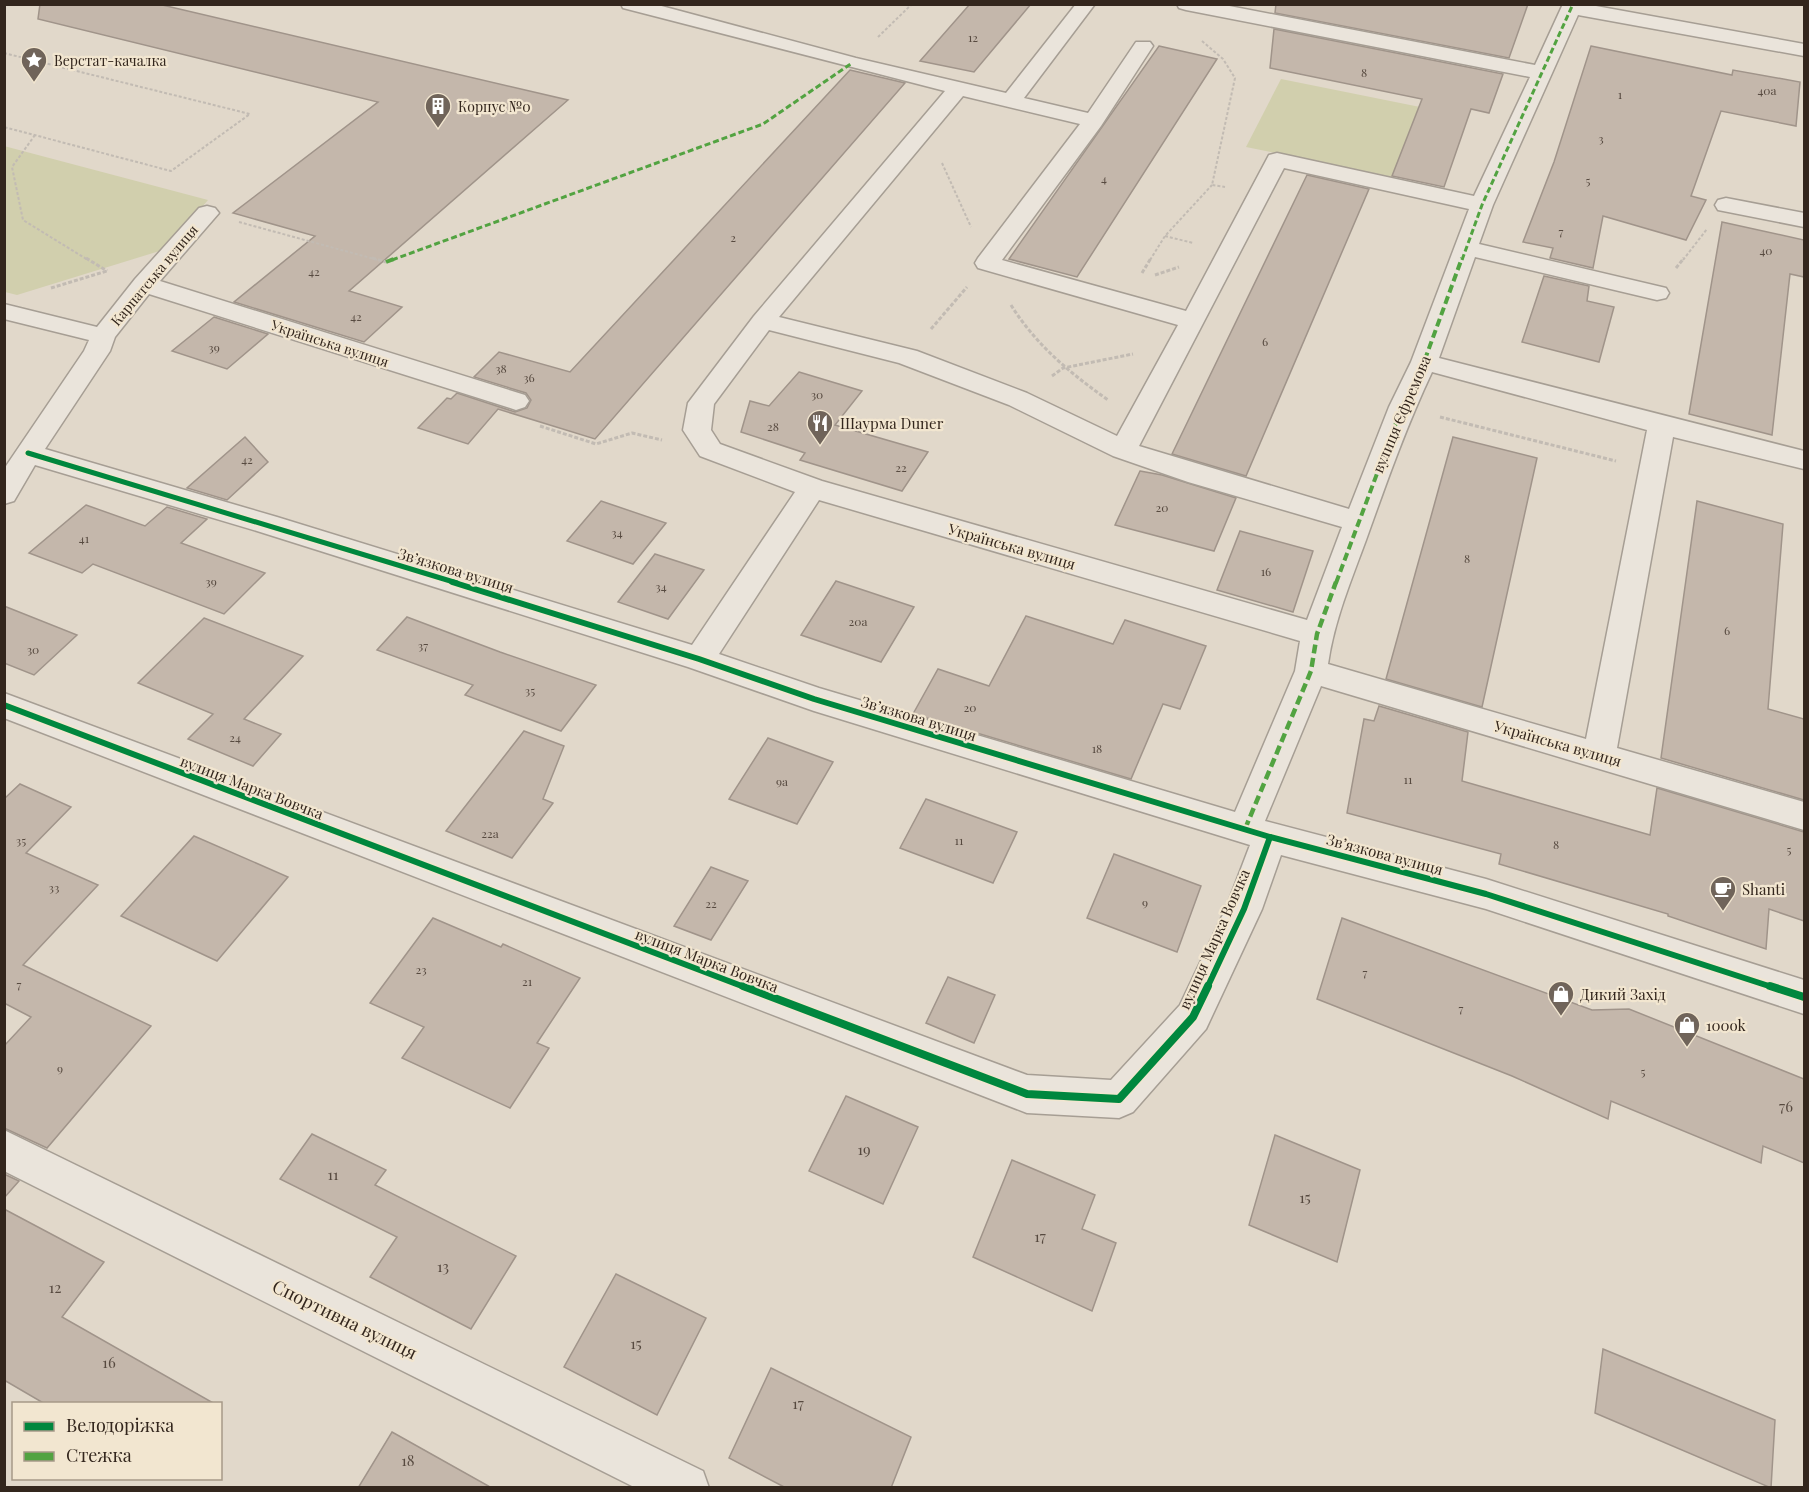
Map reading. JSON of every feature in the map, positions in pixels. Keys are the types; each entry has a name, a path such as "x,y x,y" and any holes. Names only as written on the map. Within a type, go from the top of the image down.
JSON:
{"street":[{"path":"1011,100 1086,4"},
{"path":"1186,4 1542,74"},
{"path":"636,5 852,63 1093,121"},
{"path":"1572,6 1804,50"},
{"name":"вулиця Єфремова","path":"1258,833 1311,671 1317,634 1358,522 1402,407 1424,362 1482,205 1572,6"},
{"path":"1143,46 1093,121 987,263 1193,321"},
{"path":"710,450 697,430 701,403 763,321 958,89"},
{"path":"1123,450 1277,160 1482,205"},
{"path":"1726,205 1804,220"},
{"name":"Карпатська вулиця","path":"28,453 98,351 103,336 144,284 207,213"},
{"path":"1466,248 1657,293"},
{"name":"Українська вулиця","path":"144,284 516,402"},
{"path":"4,311 103,336"},
{"path":"763,321 908,357 1018,399 1123,450 1198,475 1358,522"},
{"path":"1424,362 1661,425 1804,460"},
{"path":"1599,755 1661,425"},
{"name":"Українська вулиця","path":"710,450 812,488 1317,634"},
{"path":"4,494 28,453"},
{"name":"Звʼязкова вулиця","path":"28,453 267,524 699,659 814,699 1258,833 1486,894 1804,998"},
{"path":"699,659 812,488"},
{"name":"Українська вулиця","path":"1311,671 1804,816"},
{"name":"вулиця Марка Вовчка","path":"4,705 1027,1095 1119,1099 1193,1017 1244,909 1258,833"},
{"name":"Спортивна вулиця","path":"4,1150 686,1488"}],"path":[{"path":"852,63 912,4"},
{"path":"1125,301 1165,236 1212,184 1235,78 1223,59 1199,38"},
{"path":"4,54 250,114 171,171 4,127"},
{"path":"35,135 12,167 23,220 102,269 144,284"},
{"path":"1212,184 1257,195"},
{"path":"1657,293 1726,205"},
{"path":"207,213 386,262"},
{"path":"908,357 987,263"},
{"path":"1018,399 1063,368 1181,344"},
{"path":"516,402 519,420 596,444 632,433 710,450"},
{"path":"1402,407 1654,470"}],"shaded area":[{"path":"1281,79 1420,107 1392,177 1246,147"},
{"path":"4,146 208,200 166,249 17,295 5,292"}],"building":[{"name":"Корпус №0","path":"40,4 158,4 568,100 349,291 402,307 364,342 234,302 315,236 233,213 378,102 38,19"},
{"path":"970,4 1031,4 974,72 920,61"},
{"path":"1276,4 1528,4 1509,58 1275,13"},
{"path":"1274,29 1503,74 1489,113 1471,109 1444,187 1392,176 1422,99 1270,68"},
{"path":"1159,46 1217,59 1077,277 1009,259"},
{"path":"1591,46 1732,75 1733,70 1800,82 1796,126 1721,111 1691,196 1706,200 1686,240 1603,216 1593,268 1550,258 1553,248 1523,242 1554,162"},
{"path":"850,70 905,83 595,439 498,409 468,444 418,428 447,398 451,399 457,393 515,412 527,408 531,400 526,393 474,377 499,352 570,372"},
{"path":"1307,175 1369,189 1246,476 1172,454"},
{"path":"1722,222 1804,240 1804,277 1790,274 1772,435 1689,414"},
{"path":"1544,276 1589,286 1587,301 1614,307 1599,362 1522,342"},
{"path":"214,317 268,334 227,369 172,351"},
{"path":"799,372 862,391 835,425 928,452 902,491 800,460 805,453 741,432 750,401 769,406"},
{"path":"245,437 268,462 227,500 187,488"},
{"path":"1453,437 1537,458 1482,707 1386,679"},
{"path":"1140,471 1162,475 1236,498 1214,551 1115,525"},
{"path":"601,501 666,523 633,564 567,541"},
{"path":"1697,501 1783,524 1768,709 1804,719 1804,800 1661,758"},
{"path":"86,505 145,526 167,507 207,519 181,543 265,573 224,614 93,564 82,573 29,553"},
{"path":"1240,531 1313,551 1293,612 1217,590"},
{"path":"655,554 704,570 668,619 618,602"},
{"path":"836,581 914,607 881,662 801,635"},
{"path":"4,606 77,635 34,675 4,663"},
{"path":"1026,616 1113,644 1125,620 1206,646 1180,709 1163,704 1131,779 913,714 938,669 989,686"},
{"path":"407,617 596,685 561,731 465,695 473,685 377,650"},
{"path":"204,618 303,656 244,719 281,734 253,766 188,739 213,714 138,683"},
{"path":"1379,706 1468,732 1462,781 1650,835 1657,788 1804,832 1804,921 1769,909 1766,949 1668,916 1668,914 1499,864 1501,854 1347,813 1364,719 1374,721"},
{"path":"524,731 564,746 543,799 553,803 512,858 446,831"},
{"path":"768,738 833,762 797,824 729,799"},
{"path":"20,784 71,807 26,853 98,885 23,965 151,1026 47,1148 4,1128 4,1046 31,1017 4,1003 4,799"},
{"path":"926,799 1017,832 993,883 900,848"},
{"path":"194,836 288,877 217,961 121,916"},
{"path":"1114,854 1201,886 1177,952 1087,918"},
{"path":"711,867 748,881 711,940 674,926"},
{"path":"433,918 501,947 503,944 580,978 537,1043 549,1048 510,1108 402,1058 424,1027 370,1003"},
{"path":"1342,918 1592,1010 1629,1009 1804,1079 1804,1163 1763,1146 1761,1163 1611,1101 1608,1119 1512,1076 1317,999"},
{"path":"948,977 995,995 974,1043 926,1023"},
{"path":"846,1096 918,1127 883,1204 809,1171"},
{"path":"312,1134 386,1170 375,1185 516,1256 471,1329 370,1277 397,1237 280,1179"},
{"path":"1275,1135 1360,1170 1337,1262 1249,1225"},
{"path":"1012,1160 1095,1195 1082,1229 1116,1243 1092,1311 973,1257"},
{"path":"4,1174 19,1181 4,1198"},
{"path":"4,1209 104,1262 62,1317 211,1402 42,1402 4,1380"},
{"path":"616,1274 706,1318 657,1415 564,1367"},
{"path":"1603,1349 1775,1420 1771,1488 1595,1413"},
{"path":"771,1368 911,1437 891,1488 786,1488 729,1458"},
{"path":"392,1432 492,1488 358,1488"}],"marked path":[{"path":"1245,829 1311,671 1317,634 1358,522 1402,407 1424,362 1482,205 1573,4"},
{"path":"386,262 763,124 852,63"}],"cycle path":[{"path":"28,453 267,524 699,659 814,699 1270,837 1486,894 1804,997"},
{"path":"4,705 1027,1094 1119,1099 1193,1017 1244,909 1270,837"}],"place":[{"name":"Верстат-качалка","path":"34,83"},
{"name":"Корпус №0","path":"438,129"},
{"name":"Шаурма Duner","path":"820,446"},
{"name":"Shanti","path":"1723,912"},
{"name":"Дикий Захід","path":"1561,1017"},
{"name":"100ok","path":"1687,1048"}]}
